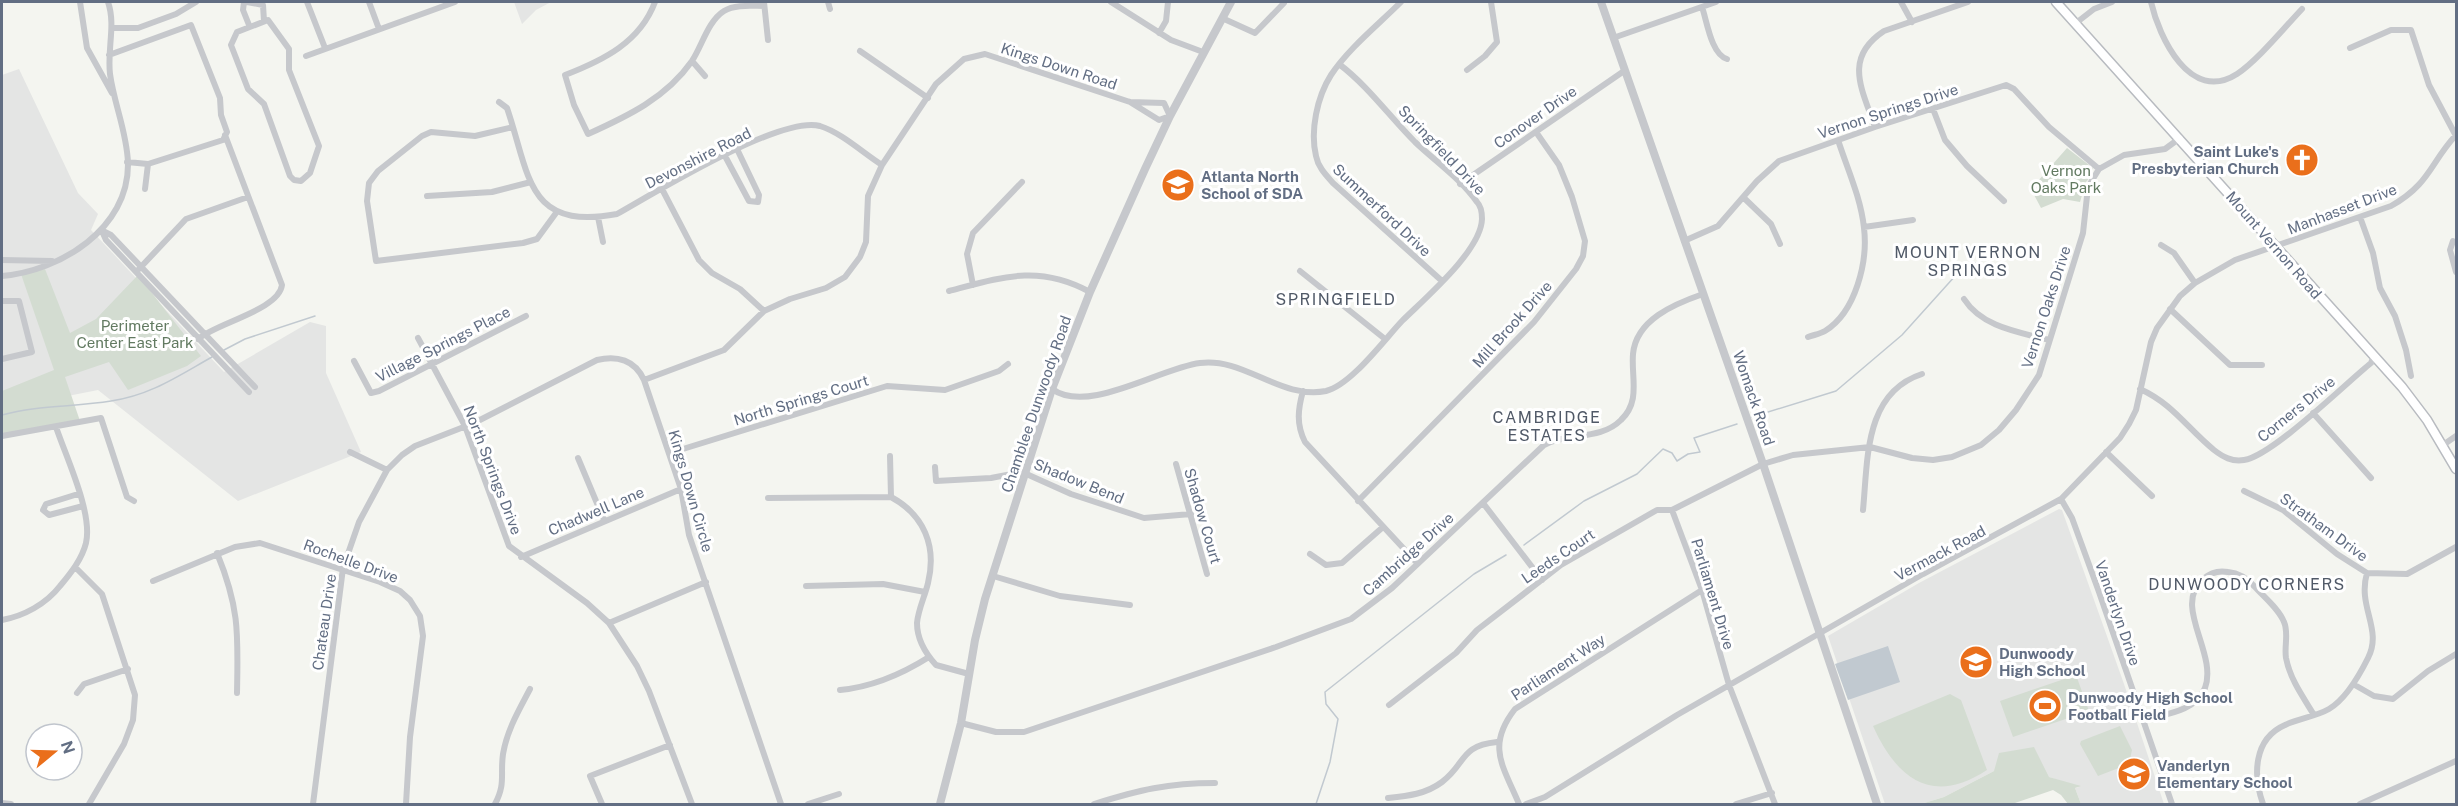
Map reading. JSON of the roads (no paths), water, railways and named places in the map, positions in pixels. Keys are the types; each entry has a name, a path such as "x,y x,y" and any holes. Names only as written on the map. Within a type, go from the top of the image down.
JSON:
{"main road":[{"name":"Mount Vernon Road","path":"2056,2 2374,356 2414,403 2457,470"}],"street":[{"path":"80,2 87,48 115,98"},
{"path":"2,276 26,274 78,249 112,218 123,198 128,162 109,55 112,28 108,2"},
{"path":"112,28 138,28 178,13 195,2"},
{"path":"249,25 243,10 246,2 263,5 264,21"},
{"path":"307,2 325,48"},
{"path":"369,2 379,29"},
{"path":"306,56 455,2"},
{"path":"655,2 639,33 619,50 565,75 574,105 588,134 631,115 658,97 692,61 716,18 724,11 739,6 764,4 768,40"},
{"path":"828,2 830,9"},
{"path":"1111,2 1159,33 1203,52"},
{"path":"1159,33 1166,21 1168,2"},
{"name":"Chamblee Dunwoody Road","path":"940,804 961,723 975,640 1052,389 1090,292 1170,116 1232,2"},
{"name":"Summerford Drive","path":"1401,2 1339,64 1329,78 1315,123 1316,157 1322,170 1442,281"},
{"path":"1467,70 1485,56 1497,42 1491,2"},
{"name":"Womack Road","path":"1601,2 1821,634 1877,804"},
{"path":"1613,38 1716,2"},
{"path":"1901,2 1912,22"},
{"path":"1875,127 1858,78 1859,63 1873,38 1884,31 1968,2"},
{"path":"2076,23 2094,9 2112,2"},
{"path":"2151,2 2160,34 2173,55 2193,74 2218,82 2239,73 2302,9"},
{"path":"1222,18 1255,33 1284,3"},
{"path":"1702,7 1717,50 1721,57 1727,58"},
{"path":"267,20 289,49 289,70 319,146 310,173 301,182 290,176 264,105 248,89 231,45 234,34 249,25 267,20"},
{"path":"109,55 191,25 220,98 225,135 281,290 269,302 243,318 204,333 198,339"},
{"path":"2350,48 2388,31 2411,30 2429,86 2456,135"},
{"path":"860,51 928,98"},
{"name":"Kings Down Road","path":"644,380 724,350 764,311 836,283 853,269 866,242 868,196 882,165 936,84 954,65 972,55 985,54 1130,102 1159,120 1170,116 1164,103 1130,102"},
{"path":"692,61 705,76"},
{"name":"Springfield Drive","path":"1052,389 1059,394 1080,397 1096,395 1177,368 1207,362 1228,364 1261,380 1302,391 1317,392 1341,384 1442,281 1471,245 1482,220 1478,202 1407,134 1362,81 1339,64"},
{"name":"Conover Drive","path":"1460,184 1624,71"},
{"name":"Vernon Springs Drive","path":"1684,240 1718,226 1762,176 1779,161 2006,85 2014,89 2049,128 2099,169"},
{"path":"499,102 507,108 531,182 543,204 556,213 546,230 537,239 530,241 376,261 367,201 369,183 378,171 422,136 432,132 475,136 513,127"},
{"path":"1933,109 1945,140 1967,166 2004,201"},
{"name":"Devonshire Road","path":"556,213 597,217 617,214 737,149 785,128 819,126 882,165"},
{"name":"Mill Brook Drive","path":"1358,501 1534,322 1576,269 1583,256 1585,241 1572,197 1559,165 1536,132"},
{"path":"128,162 148,164 223,140 225,135"},
{"name":"Manhasset Drive","path":"2277,246 2360,217 2409,196 2432,171 2456,135"},
{"path":"2099,169 2124,155 2165,149 2180,138"},
{"path":"1808,337 1825,331 1851,299 1863,261 1864,227 1838,140"},
{"path":"725,156 749,201 758,202 759,195 737,149"},
{"path":"145,189 148,164"},
{"name":"Vernon Oaks Drive","path":"1762,464 1819,450 1870,447 1912,458 1933,460 1952,457 1981,445 1999,429 2028,392 2042,368 2083,233 2088,187 2099,169"},
{"path":"427,196 492,192 531,182"},
{"path":"972,285 967,254 973,233 1022,182"},
{"path":"662,189 699,260 712,273 740,289 764,311"},
{"path":"139,270 186,219 248,197"},
{"path":"1744,198 1771,224 1780,244"},
{"path":"597,217 603,242"},
{"path":"2360,217 2373,251 2380,288 2395,316 2406,350 2411,376"},
{"path":"1864,227 1913,220"},
{"path":"101,230 106,240 204,333 255,387"},
{"path":"2452,241 2450,250 2457,272"},
{"path":"2162,245 2174,253 2195,283"},
{"name":"Vermack Road","path":"1527,804 1566,785 1729,685 1923,574 2061,500 2120,438 2129,424 2151,342 2170,309 2195,283 2220,266 2277,246"},
{"path":"2,260 52,261"},
{"path":"139,270 198,339 249,392"},
{"path":"1300,271 1384,339"},
{"path":"949,291 1037,274 1056,277 1090,292"},
{"name":"Cambridge Drive","path":"961,723 996,732 1024,732 1276,647 1351,619 1392,588 1544,445 1564,437 1605,431 1622,419 1632,403 1635,384 1633,352 1644,330 1661,313 1703,294"},
{"path":"1964,299 1977,315 2001,327 2049,340"},
{"path":"2,301 19,301 32,352 2,359"},
{"path":"2170,309 2230,365 2262,365"},
{"name":"Village Springs Place","path":"354,361 371,393 388,388 434,365 525,316"},
{"name":"North Springs Drive","path":"418,338 465,426 509,546 521,557 587,603 609,623 637,666 692,804"},
{"name":"Kings Down Circle","path":"465,426 597,360 614,356 637,367 644,380 670,453 681,489 689,535 781,804"},
{"name":"Corners Drive","path":"2140,389 2164,401 2215,450 2237,461 2247,460 2268,449 2313,413 2371,363 2374,356"},
{"name":"North Springs Court","path":"670,453 886,386 945,390 999,371 1008,364"},
{"path":"1863,510 1870,447 1875,419 1880,407 1900,384 1922,374"},
{"path":"1302,391 1298,411 1305,442 1417,563"},
{"path":"2313,413 2371,478"},
{"path":"2,436 101,418 127,497 134,501"},
{"name":"Chateau Drive","path":"313,804 343,568 359,522 387,470 415,446 465,426"},
{"path":"2,620 20,616 56,592 75,567 86,544 88,532 82,506 56,427"},
{"path":"2443,445 2457,436"},
{"path":"350,452 387,470"},
{"path":"2106,452 2152,496"},
{"path":"890,456 891,497"},
{"path":"578,458 604,520"},
{"name":"Shadow Court","path":"1176,464 1207,574"},
{"name":"Leeds Court","path":"1389,705 1456,653 1477,630 1542,580 1619,530 1657,510 1672,510 1762,464"},
{"name":"Shadow Bend","path":"935,467 936,481 991,478 1012,472 1026,474 1102,506 1144,518 1191,514"},
{"name":"Chadwell Lane","path":"521,557 681,489"},
{"name":"Stratham Drive","path":"2244,492 2283,510 2337,554 2367,573 2407,574 2457,547"},
{"path":"78,494 46,504 43,510 49,515 82,506"},
{"path":"768,498 891,497 905,505 916,515 927,534 931,566 917,623 920,639 936,665 969,674"},
{"name":"Vanderlyn Drive","path":"2061,500 2072,518 2172,804"},
{"path":"1483,503 1542,580"},
{"name":"Parliament Drive","path":"1672,510 1702,590 1729,685 1773,793 1775,804"},
{"path":"1311,554 1326,565 1342,563 1383,527"},
{"name":"Rochelle Drive","path":"153,581 235,547 260,543 343,568 400,591 410,600 420,616 423,636 410,737 406,804"},
{"path":"217,554 232,590 237,620 237,693"},
{"path":"75,567 102,594 135,695 133,720 124,744 89,804"},
{"path":"2143,720 2190,706 2205,688 2208,667 2194,621 2192,600 2200,582 2216,572 2226,571 2245,578 2280,615 2286,629 2286,652 2290,670 2314,715"},
{"path":"2263,804 2255,766 2259,753 2271,734 2283,725 2329,708 2353,684 2369,657 2374,640 2363,599 2367,573"},
{"path":"993,576 1060,596 1130,605"},
{"path":"609,623 706,582"},
{"path":"807,586 883,584 925,592"},
{"name":"Parliament Way","path":"1497,742 1507,719 1520,704 1702,590"},
{"path":"2353,684 2374,696 2392,699 2428,671 2457,654"},
{"path":"840,690 855,688 906,672 929,657"},
{"path":"77,693 84,684 128,669"},
{"path":"495,804 504,779 503,756 508,735 530,689"},
{"path":"1388,798 1415,795 1436,786 1473,748 1497,742 1519,804"},
{"path":"602,804 590,776 670,745"},
{"path":"2360,804 2457,761"},
{"path":"1094,804 1154,786 1176,783 1215,783"},
{"path":"1736,804 1773,793"},
{"path":"808,804 839,794"},
{"path":"2,804 11,804"}],"waterway":[{"path":"1752,417 1836,391 1902,335 1956,275 2013,246"},
{"path":"224,350 245,339 315,316"},
{"path":"2,415 29,409 125,398 164,384 212,357"},
{"path":"1524,545 1584,501 1637,474 1663,449 1672,453 1677,461 1688,454 1700,452 1694,438 1737,424"},
{"path":"1316,804 1330,762 1338,719 1326,704 1325,692 1474,574 1506,555"}],"place":[{"name":"Saint Luke's Presbyterian Church","path":"2302,160"},
{"name":"Atlanta North School of SDA","path":"1178,185"},
{"name":"Dunwoody High School","path":"1976,662"},
{"name":"Dunwoody High School Football Field","path":"2045,706"},
{"name":"Vanderlyn Elementary School","path":"2134,774"}],"district":[{"name":"MOUNT VERNON SPRINGS","path":"1968,261"},
{"name":"SPRINGFIELD","path":"1336,299"},
{"name":"CAMBRIDGE ESTATES","path":"1547,426"},
{"name":"DUNWOODY CORNERS","path":"2247,584"}],"park label":[{"name":"Vernon Oaks Park","path":"2066,178"},
{"name":"Perimeter Center East Park","path":"135,334"}]}
